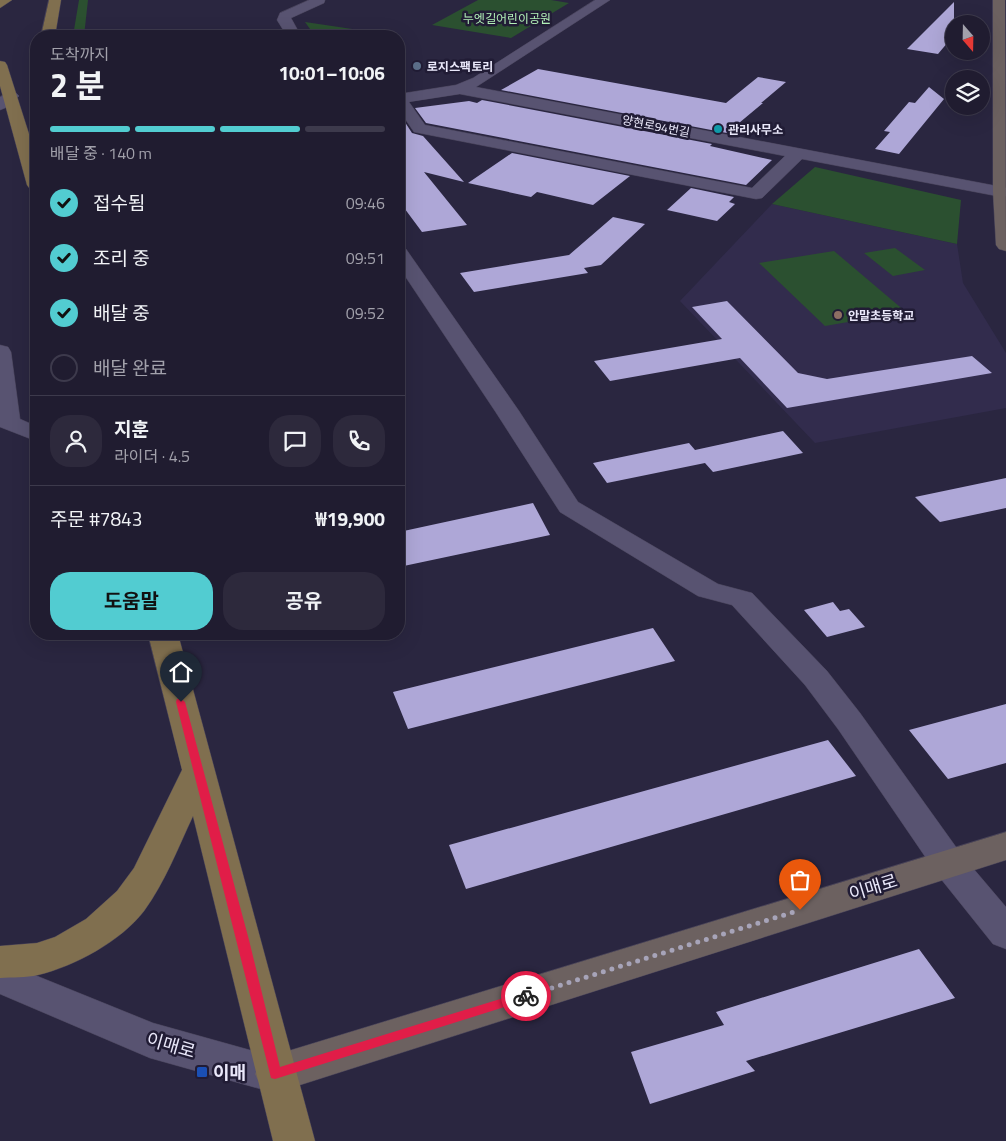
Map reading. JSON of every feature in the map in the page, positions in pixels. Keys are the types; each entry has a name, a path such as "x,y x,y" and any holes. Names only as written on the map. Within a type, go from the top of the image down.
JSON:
{"main road":[{"path":"0,4 6,0"},
{"path":"999,0 1002,192 1006,245"},
{"path":"49,30 53,1"},
{"path":"0,66 6,101 30,168"},
{"path":"165,640 243,940 275,1074 294,1141"},
{"path":"0,962 37,959 66,950 99,930 130,902 147,877 198,770"},
{"name":"이매로","path":"275,1074 1006,846"}],"street":[{"path":"290,30 284,20 284,16 319,0"},
{"path":"460,89 478,81 604,0"},
{"name":"양현로94번길","path":"405,98 460,89 1002,192"},
{"path":"405,108 420,130 756,194 798,153"},
{"path":"405,263 507,411 569,506 708,590 742,599 816,678 850,720 949,864 1006,933"},
{"path":"0,352 5,380 8,423 30,432"},
{"name":"이매로","path":"0,977 150,1040 275,1074"}],"shaded area":[{"name":"안말초등학교","path":"772,204 957,244 963,283 1006,353 1006,408 815,443 680,301"}],"green space":[{"path":"79,0 88,0 85,30 74,30"},
{"name":"누엣길어린이공원","path":"478,0 551,0 569,3 511,38 432,25"},
{"path":"305,22 359,30 311,30"},
{"path":"815,167 961,200 957,244 772,204"},
{"path":"895,248 925,270 893,276 864,253"},
{"path":"834,251 906,312 825,326 759,263"}],"building":[{"path":"954,2 954,15 945,15 945,46 938,54 907,49"},
{"path":"538,69 726,103 758,77 786,82 727,133 501,90"},
{"path":"929,87 944,99 899,154 875,149 890,132 884,131 909,102 915,103"},
{"path":"482,100 712,144 710,146 772,160 746,185 426,123 415,108 469,101 477,103"},
{"path":"405,122 412,133 423,136 464,182 424,172 467,225 422,232 405,209"},
{"path":"512,153 630,176 593,205 537,192 531,197 468,183"},
{"path":"691,188 734,197 729,202 735,204 717,221 667,210"},
{"path":"613,217 645,224 601,265 584,268 588,273 474,292 460,273 569,255"},
{"path":"727,301 798,373 827,379 972,356 992,373 787,408 740,358 610,381 594,361 722,339 692,307"},
{"path":"783,431 803,453 713,472 705,463 607,483 593,463 689,443 695,450"},
{"path":"1006,478 1006,508 940,522 915,497"},
{"path":"533,503 550,535 405,566 405,531"},
{"path":"833,602 840,611 849,609 865,627 827,637 804,610"},
{"path":"653,628 675,661 408,729 393,692"},
{"path":"1006,704 1006,763 948,779 909,730"},
{"path":"828,740 856,776 466,889 449,845"},
{"path":"919,949 955,998 746,1061 755,1071 650,1104 631,1052 724,1025 716,1012"}],"way so far":[{"path":"526,996 800,910"}],"place":[{"name":"로지스팩토리","path":"417,66"},
{"name":"관리사무소","path":"718,129"},
{"name":"안말초등학교","path":"838,315"},
{"name":"이매","path":"202,1072"}],"route":[{"path":"181,702 243,940 275,1074 526,996"}]}
